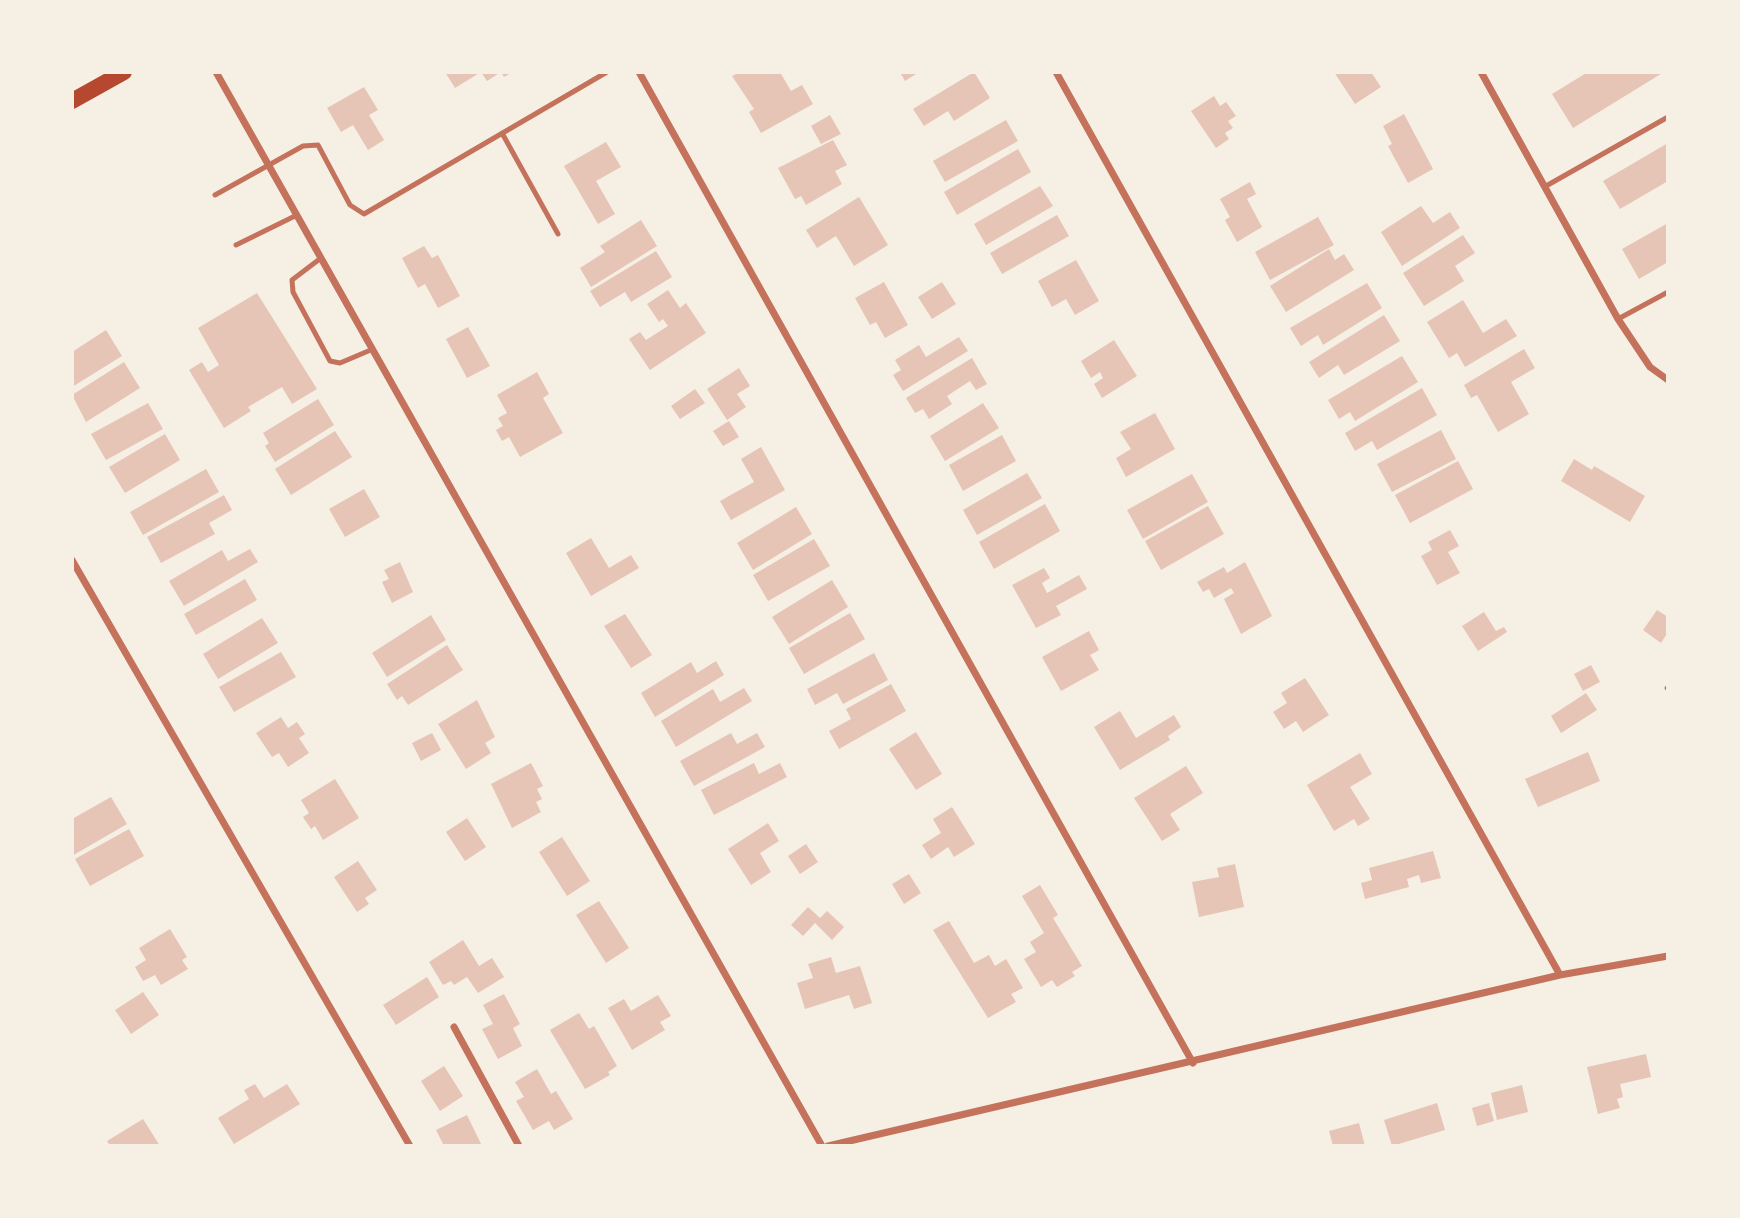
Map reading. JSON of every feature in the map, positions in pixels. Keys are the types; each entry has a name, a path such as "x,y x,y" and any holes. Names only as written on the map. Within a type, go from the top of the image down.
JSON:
{"main road":[{"path":"72,101 124,72"}],"street":[{"path":"216,72 822,1146"},
{"path":"639,72 1193,1063"},
{"path":"1056,72 1560,975"},
{"path":"1481,72 1618,319 1650,367 1668,380"},
{"path":"72,560 410,1146"},
{"path":"828,1146 1193,1063 1560,975 1668,956"},
{"path":"454,1027 519,1146"}],"lane":[{"path":"215,195 303,146 318,145 350,205 364,214 598,74 607,72"},
{"path":"1546,186 1668,117"},
{"path":"502,133 558,234"},
{"path":"236,246 297,215"},
{"path":"321,258 292,280 293,292 330,361 340,363 373,349"},
{"path":"1618,319 1668,292"}],"building":[{"path":"445,72 481,72 455,88"},
{"path":"481,72 501,72 487,81"},
{"path":"740,72 780,72 791,91 802,85 813,104 761,133 749,112 754,109 732,76"},
{"path":"900,72 919,72 905,81"},
{"path":"974,72 990,98 954,121 948,111 924,126 913,109"},
{"path":"1334,72 1371,72 1381,87 1355,104"},
{"path":"1588,72 1664,72 1573,128 1552,94"},
{"path":"364,87 378,110 369,115 384,140 368,150 353,125 341,132 327,108"},
{"path":"1214,96 1220,106 1226,102 1236,116 1228,121 1233,128 1225,133 1229,139 1216,148 1191,111"},
{"path":"1404,114 1433,169 1408,183 1388,146 1392,144 1383,126"},
{"path":"830,115 841,134 821,144 811,126"},
{"path":"1006,120 1018,141 945,182 933,161"},
{"path":"833,140 847,165 835,171 842,184 806,205 801,196 795,199 778,168"},
{"path":"606,142 621,167 596,181 615,214 598,224 564,166"},
{"path":"1668,143 1668,181 1620,209 1603,181"},
{"path":"1018,149 1031,172 957,215 944,192"},
{"path":"1250,182 1256,194 1247,199 1262,227 1237,242 1225,220 1230,217 1220,199"},
{"path":"1040,186 1053,206 986,245 974,224"},
{"path":"859,197 888,245 854,266 836,236 817,248 806,230"},
{"path":"1421,206 1433,223 1450,212 1460,228 1402,266 1381,232"},
{"path":"1057,215 1069,236 1002,274 990,253"},
{"path":"1318,217 1334,245 1270,280 1255,252"},
{"path":"641,220 657,246 591,287 580,268 605,252 600,246"},
{"path":"1668,223 1668,262 1639,279 1622,249"},
{"path":"1463,235 1475,253 1455,266 1464,281 1424,306 1403,273"},
{"path":"424,246 432,258 438,255 460,296 438,308 425,284 418,288 402,258"},
{"path":"1329,249 1335,260 1344,254 1354,270 1286,312 1270,286"},
{"path":"656,251 672,277 631,302 625,292 600,307 590,291"},
{"path":"1076,260 1099,301 1075,315 1066,299 1052,307 1038,281"},
{"path":"884,282 908,325 885,338 876,322 870,325 855,298"},
{"path":"942,282 956,304 932,319 918,297"},
{"path":"1367,283 1382,308 1323,345 1318,335 1301,346 1290,328"},
{"path":"668,290 680,308 686,303 706,333 650,370 629,339 640,332 646,340 668,326 663,319 659,322 647,304"},
{"path":"257,293 317,389 292,404 282,387 248,407 251,411 224,428 189,370 202,362 208,372 219,365 198,328"},
{"path":"1463,300 1483,333 1506,319 1517,336 1465,367 1457,353 1449,358 1427,322"},
{"path":"1384,315 1400,341 1344,375 1338,365 1319,378 1309,362"},
{"path":"468,327 490,366 467,378 446,339"},
{"path":"106,330 122,356 72,387 72,352"},
{"path":"959,337 968,351 903,391 893,375 901,370 895,360 919,345 926,357"},
{"path":"1114,340 1137,376 1102,398 1094,384 1103,378 1100,372 1091,378 1081,361"},
{"path":"1524,349 1535,368 1511,382 1529,414 1498,432 1477,395 1471,398 1464,385"},
{"path":"1402,356 1418,382 1355,421 1350,412 1339,419 1328,400"},
{"path":"972,358 987,384 976,390 970,381 947,396 952,404 929,419 923,409 915,413 906,398"},
{"path":"124,362 140,388 86,422 72,395"},
{"path":"739,368 750,386 737,394 746,407 727,420 707,389"},
{"path":"537,372 549,394 543,398 563,433 520,457 509,437 502,441 496,430 503,426 498,418 507,413 497,395"},
{"path":"1422,388 1437,415 1377,450 1372,441 1355,451 1345,433"},
{"path":"695,389 705,403 680,419 671,406"},
{"path":"318,399 334,425 275,462 265,446 269,443 263,433"},
{"path":"148,403 163,429 106,460 91,434"},
{"path":"983,403 999,428 945,461 930,436"},
{"path":"1155,413 1175,449 1126,477 1116,458 1131,449 1120,432"},
{"path":"729,421 739,437 723,446 713,431"},
{"path":"1441,430 1456,459 1392,492 1377,464"},
{"path":"335,431 352,457 291,495 275,469"},
{"path":"165,434 180,460 125,493 109,467"},
{"path":"1002,435 1016,461 963,491 949,465"},
{"path":"761,447 785,490 731,520 720,501 754,482 741,459"},
{"path":"1574,459 1592,470 1594,466 1645,496 1630,522 1561,481"},
{"path":"1458,461 1473,489 1410,523 1395,495"},
{"path":"206,469 219,492 143,535 130,512"},
{"path":"1027,473 1042,498 977,535 963,510"},
{"path":"1192,474 1208,502 1143,539 1127,510"},
{"path":"364,489 380,517 345,537 329,509"},
{"path":"224,495 232,510 209,523 215,534 161,563 147,537"},
{"path":"1045,504 1060,531 994,569 979,542"},
{"path":"1208,506 1224,534 1161,570 1145,541"},
{"path":"796,507 812,534 753,570 737,543"},
{"path":"1450,530 1459,546 1448,552 1460,573 1437,585 1421,556 1432,550 1428,542"},
{"path":"591,538 609,568 631,555 639,568 591,596 566,553"},
{"path":"814,539 830,566 768,601 753,575"},
{"path":"250,549 258,562 184,606 169,581 222,550 228,561"},
{"path":"400,562 413,592 392,603 382,582 389,579 384,570"},
{"path":"1245,562 1272,616 1241,634 1224,599 1234,593 1231,588 1214,598 1209,589 1203,592 1197,582 1224,567 1227,573"},
{"path":"1044,568 1050,578 1042,583 1047,593 1079,575 1087,589 1056,606 1061,615 1036,628 1012,585"},
{"path":"245,579 257,600 196,635 184,614"},
{"path":"832,580 848,607 789,644 772,617"},
{"path":"1657,610 1668,617 1668,632 1661,643 1643,630"},
{"path":"1484,612 1496,631 1504,627 1507,632 1478,651 1462,626"},
{"path":"850,613 865,639 804,674 789,648"},
{"path":"625,614 652,655 631,668 604,626"},
{"path":"431,615 446,640 387,677 372,653"},
{"path":"262,618 278,643 218,679 203,654"},
{"path":"1089,631 1099,650 1090,655 1099,670 1061,691 1042,657"},
{"path":"447,645 463,670 408,705 402,696 397,700 387,684"},
{"path":"281,652 296,677 234,712 219,687"},
{"path":"874,653 888,680 843,704 837,693 815,705 807,689"},
{"path":"716,661 724,675 655,717 641,693 691,662 697,673"},
{"path":"1591,665 1600,682 1583,691 1574,674"},
{"path":"1305,678 1329,715 1303,732 1296,721 1284,729 1273,712 1287,703 1281,693"},
{"path":"891,684 906,711 839,749 829,731 851,719 846,709"},
{"path":"744,688 752,701 676,747 661,721 713,689 720,702"},
{"path":"1586,693 1597,710 1561,733 1551,716"},
{"path":"477,700 495,737 485,743 491,753 466,769 438,724"},
{"path":"1120,711 1136,738 1174,715 1181,727 1168,736 1170,740 1120,770 1094,727"},
{"path":"281,717 288,728 297,722 305,734 299,738 309,753 288,767 279,753 272,757 256,733"},
{"path":"916,732 942,774 916,790 889,749"},
{"path":"432,733 441,750 421,761 412,743"},
{"path":"731,733 737,744 757,733 765,747 694,786 680,761"},
{"path":"1588,752 1600,781 1538,807 1525,779"},
{"path":"1360,753 1372,774 1350,787 1370,819 1358,826 1354,819 1334,831 1307,785"},
{"path":"531,763 543,786 537,789 542,799 536,802 541,812 512,828 491,784"},
{"path":"754,763 759,774 780,763 787,777 714,815 701,790"},
{"path":"1186,766 1203,793 1170,814 1180,830 1162,841 1134,798"},
{"path":"335,779 359,818 323,840 315,826 311,829 303,817 309,813 301,800"},
{"path":"111,797 127,824 72,856 72,819"},
{"path":"952,807 975,844 954,857 948,847 931,859 922,845 941,833 933,819"},
{"path":"467,818 486,847 465,861 446,832"},
{"path":"768,823 779,841 760,853 771,872 751,885 728,849"},
{"path":"129,829 144,856 90,886 75,859"},
{"path":"562,837 590,881 567,896 539,852"},
{"path":"806,844 818,862 800,874 788,856"},
{"path":"1433,851 1441,878 1421,883 1419,875 1407,879 1409,887 1365,899 1361,883 1372,880 1369,868"},
{"path":"358,861 377,890 365,898 369,904 357,912 334,877"},
{"path":"1235,864 1244,907 1199,917 1192,882 1219,877 1217,868"},
{"path":"909,874 921,893 904,904 892,884"},
{"path":"1040,885 1058,915 1053,918 1082,966 1072,972 1075,976 1057,987 1052,980 1041,987 1024,959 1036,952 1030,942 1044,933 1022,896"},
{"path":"599,901 629,948 606,963 576,915"},
{"path":"808,907 820,918 827,911 844,927 832,940 815,923 803,936 791,925"},
{"path":"949,921 974,963 989,955 995,966 1006,959 1023,988 1011,994 1016,1002 988,1018 933,930"},
{"path":"170,929 187,957 182,960 188,969 161,985 155,975 143,981 135,967 146,960 139,948"},
{"path":"463,940 479,966 492,958 504,977 478,993 467,977 454,985 451,981 443,985 429,962"},
{"path":"831,957 836,973 860,966 872,1003 854,1009 849,995 805,1009 797,983 813,978 808,964"},
{"path":"427,977 439,997 396,1025 383,1005"},
{"path":"143,992 159,1015 131,1034 115,1010"},
{"path":"504,994 520,1024 513,1028 522,1046 498,1059 482,1029 493,1024 483,1005"},
{"path":"658,995 671,1016 660,1022 665,1030 632,1050 608,1008 624,999 631,1011"},
{"path":"579,1013 589,1029 594,1026 617,1066 608,1072 610,1075 585,1089 550,1030"},
{"path":"1646,1054 1651,1077 1620,1084 1623,1097 1617,1099 1620,1108 1598,1114 1587,1067"},
{"path":"444,1066 463,1096 440,1111 421,1081"},
{"path":"537,1069 551,1094 556,1091 573,1119 554,1130 549,1121 533,1130 516,1101 524,1097 515,1082"},
{"path":"255,1084 264,1098 287,1084 300,1104 234,1144 218,1118 249,1099 244,1090"},
{"path":"1522,1085 1528,1112 1497,1120 1491,1093"},
{"path":"1437,1103 1445,1130 1392,1146 1384,1120"},
{"path":"1489,1103 1494,1121 1477,1126 1472,1108"},
{"path":"467,1115 482,1146 444,1146 436,1130"},
{"path":"143,1119 160,1146 110,1146 107,1141"},
{"path":"1359,1123 1365,1146 1333,1146 1329,1131"}]}
